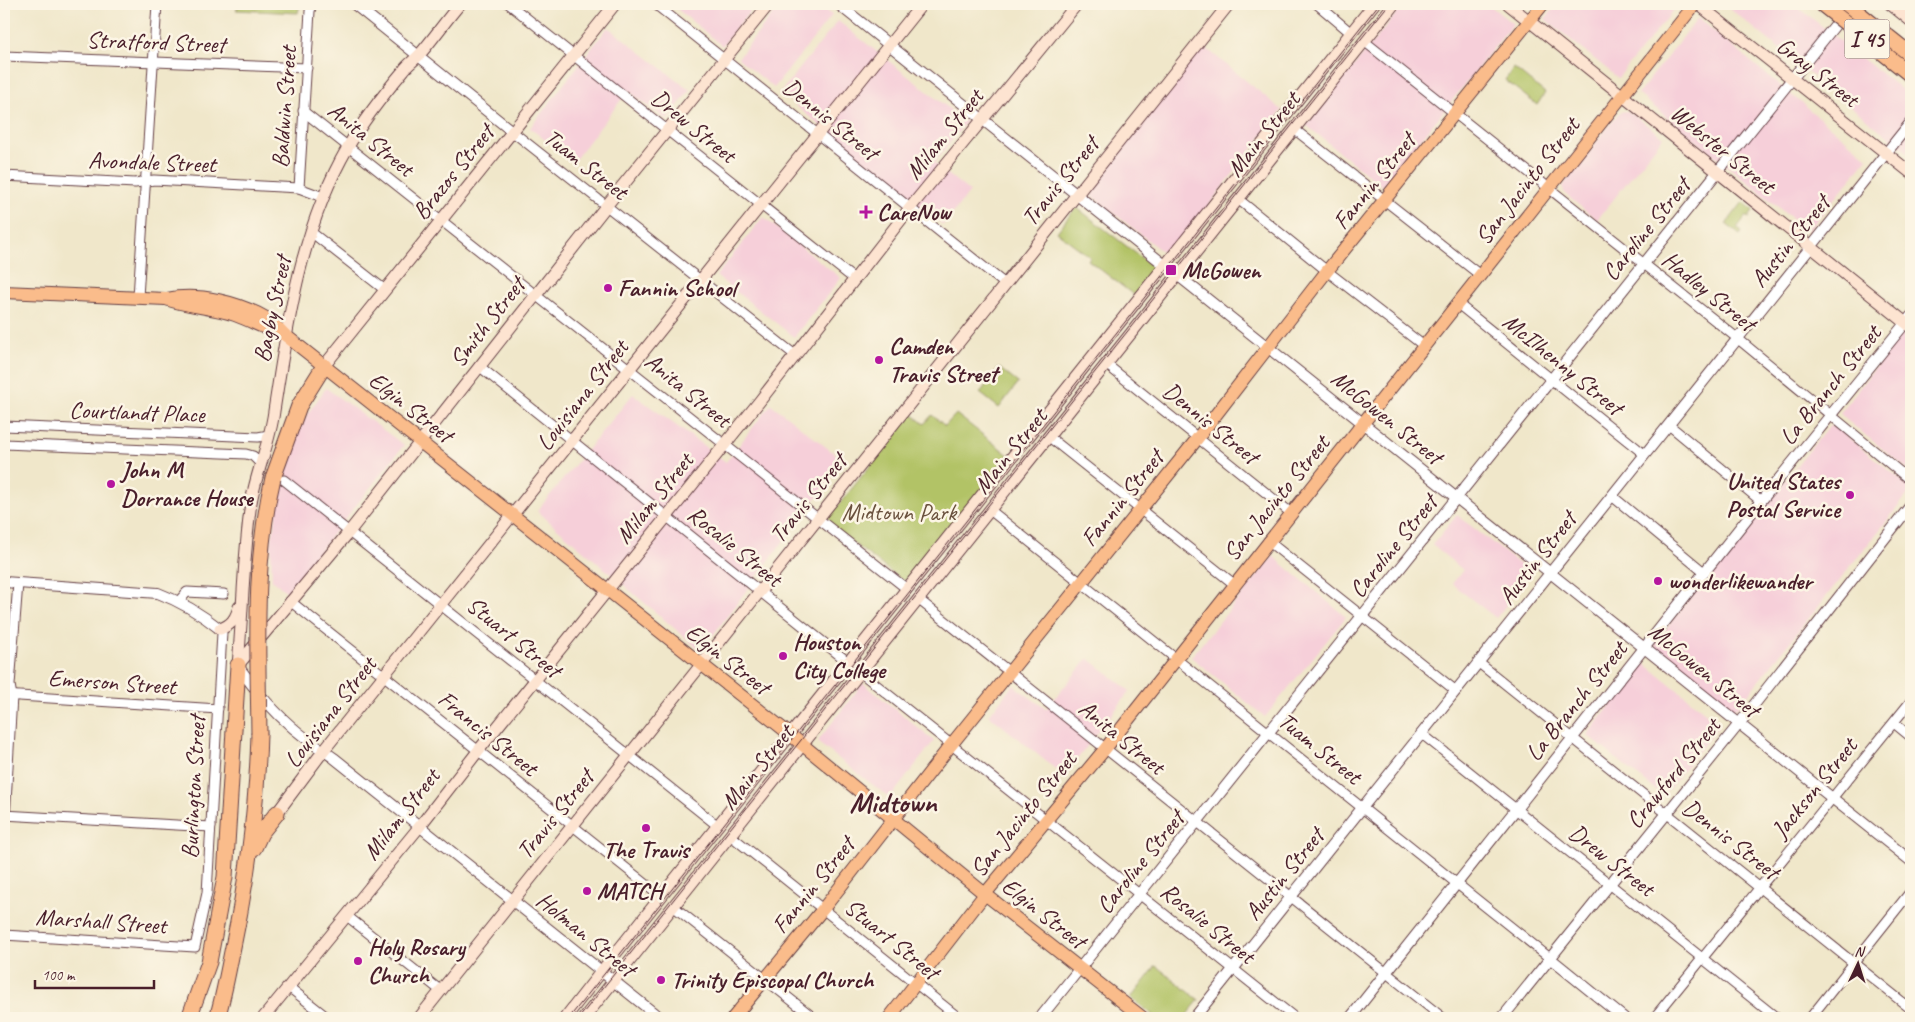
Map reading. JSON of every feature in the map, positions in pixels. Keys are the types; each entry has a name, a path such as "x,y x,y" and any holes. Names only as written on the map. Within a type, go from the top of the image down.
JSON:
{"highway":[{"name":"I 45","path":"1822,4 1911,75"},
{"name":"I 45","path":"1847,4 1911,55"},
{"path":"217,1018 231,957 249,861 258,774 259,576 265,514 279,479 299,406 324,366"},
{"path":"189,1018 209,962 225,876 238,665"},
{"path":"249,861 261,833 277,813"}],"main road":[{"name":"Bagby Street","path":"238,665 242,596 251,505 274,414 285,335 300,267 311,232 323,198 348,146 405,69 419,55 460,4"},
{"name":"Brazos Street","path":"324,366 615,4"},
{"name":"Smith Street","path":"238,665 349,532 607,205 769,4"},
{"name":"Louisiana Street","path":"277,813 324,750 922,4"},
{"name":"Milam Street","path":"263,1018 290,988 420,826 910,208 1077,4"},
{"name":"Travis Street","path":"419,1018 1229,4"},
{"name":"Main Street","path":"566,1018 661,896 1374,4"},
{"name":"Main Street","path":"584,1018 1394,4"},
{"name":"Webster Street","path":"1508,4 1811,247 1910,322"},
{"name":"Fannin Street","path":"733,1018 823,909 951,745 1197,439 1328,271 1544,4"},
{"name":"Gray Street","path":"1696,4 1911,173"},
{"name":"San Jacinto Street","path":"889,1018 985,894 1105,749 1175,658 1696,4"},
{"path":"1890,4 1911,21"},
{"name":"Elgin Street","path":"4,292 166,299 178,296 195,297 241,306 270,320 285,335 701,664 985,894 1143,1018"},
{"path":"220,629 226,627 235,619 242,596"}],"street":[{"path":"138,297 157,4"},
{"name":"Baldwin Street","path":"312,4 303,110 299,188 323,198"},
{"name":"Tuam Street","path":"354,4 794,355"},
{"name":"Drew Street","path":"509,4 854,279"},
{"name":"Dennis Street","path":"655,4 1005,284"},
{"name":"McGowen Street","path":"838,4 1911,861"},
{"path":"1317,4 1350,32"},
{"name":"Caroline Street","path":"1040,1018 1851,4"},
{"name":"Hadley Street","path":"1364,41 1736,338 1911,482"},
{"name":"Stratford Street","path":"4,56 307,68"},
{"name":"Anita Street","path":"303,110 907,589"},
{"name":"Austin Street","path":"1194,1018 1551,574 1736,338 1911,122"},
{"path":"1294,129 1480,275"},
{"name":"Avondale Street","path":"4,176 135,182 154,180 299,188"},
{"path":"1238,199 1424,346"},
{"path":"311,232 385,290"},
{"name":"McIlhenny Street","path":"1458,304 1644,454"},
{"name":"La Branch Street","path":"1350,1018 1761,501 1910,322"},
{"name":"Dennis Street","path":"1106,364 1291,513"},
{"name":"Rosalie Street","path":"479,366 848,662"},
{"path":"1669,425 1761,501"},
{"name":"Courtlandt Place","path":"4,426 258,437 269,435"},
{"path":"15,445 16,426"},
{"path":"124,431 124,449"},
{"path":"224,453 225,435"},
{"path":"1048,436 1234,584"},
{"name":"Courtlandt Place","path":"4,444 250,455 261,464"},
{"name":"Stuart Street","path":"279,479 442,605 718,826"},
{"path":"1612,496 1705,573"},
{"name":"Crawford Street","path":"1502,1018 1739,724 1911,505"},
{"name":"Tuam Street","path":"990,510 1624,1018"},
{"path":"1268,541 1456,691"},
{"path":"4,582 158,593 197,610 220,629"},
{"path":"4,838 8,696 18,583"},
{"path":"179,601 187,592 224,594"},
{"name":"Anita Street","path":"918,599 1442,1018"},
{"name":"Francis Street","path":"290,601 661,896"},
{"name":"Burlington Street","path":"195,947 207,892 222,633 220,629"},
{"name":"Dennis Street","path":"1479,663 1911,1008"},
{"name":"Holman Street","path":"238,665 251,684 278,714 308,740 324,750 660,1018"},
{"name":"Rosalie Street","path":"860,672 1295,1018"},
{"name":"Emerson Street","path":"8,696 218,709"},
{"name":"Jackson Street","path":"1654,1018 1911,701"},
{"path":"1894,723 1911,737"},
{"name":"Drew Street","path":"1422,734 1778,1018"},
{"path":"4,815 211,827"},
{"name":"Stuart Street","path":"730,836 959,1018"},
{"path":"1810,1018 1911,891"},
{"path":"673,906 814,1018"},
{"path":"347,916 441,991"},
{"name":"Marshall Street","path":"4,935 195,947"},
{"path":"290,988 328,1018"}],"shaded area":[{"path":"671,4 756,4 722,46"},
{"path":"781,4 819,4 832,15 774,88 738,58"},
{"path":"1404,4 1488,4 1513,24 1383,187 1306,125"},
{"path":"1557,4 1679,4 1618,78 1545,19"},
{"path":"1724,4 1794,4 1911,97 1911,155"},
{"path":"1698,18 1868,158 1808,231 1638,94"},
{"path":"838,21 966,122 934,163 970,192 943,225 780,93"},
{"path":"608,27 690,90 667,120 628,91 573,162 530,128"},
{"path":"1201,44 1282,110 1169,257 1086,191"},
{"path":"1628,111 1663,137 1597,220 1565,194 1562,186 1618,114"},
{"path":"763,217 841,278 794,337 716,276"},
{"path":"1902,333 1911,336 1911,472 1840,413"},
{"path":"326,388 404,445 287,592 272,580 271,544 279,498 278,490 287,454 306,416"},
{"path":"633,394 726,462 771,404 844,461 701,651 537,511"},
{"path":"1829,426 1835,427 1909,486 1909,493 1737,708 1731,710 1726,708 1657,649 1655,646 1656,641"},
{"path":"1457,515 1531,573 1496,618 1452,584 1463,570 1432,545"},
{"path":"1273,556 1346,617 1265,717 1191,657"},
{"path":"1088,658 1130,691 1064,776 989,715 1013,685 1046,709"},
{"path":"1644,663 1720,724 1663,796 1587,735"},
{"path":"863,683 934,741 890,798 817,742"}],"green space":[{"path":"240,4 300,4 298,13 236,10"},
{"path":"1514,68 1545,93 1537,105 1505,80"},
{"path":"1743,202 1753,210 1749,218 1746,216 1737,228 1742,232 1740,235 1726,224"},
{"path":"1076,207 1156,269 1135,296 1088,260 1090,257 1057,232"},
{"path":"999,368 1018,383 999,408 980,393"},
{"name":"Midtown Park","path":"912,414 924,424 932,415 945,426 956,414 1010,456 908,581 901,580 830,525 828,518"},
{"path":"1156,966 1199,1000 1184,1018 1157,1018 1131,998"}],"tram line":[{"path":"569,1018 1379,4"},
{"path":"579,1018 1389,4"}],"place":[{"name":"CareNow","path":"866,212"},
{"name":"McGowen","path":"1171,270"},
{"name":"Fannin School","path":"608,288"},
{"name":"Camden Travis Street","path":"879,360"},
{"name":"John M Dorrance House","path":"111,484"},
{"name":"United States Postal Service","path":"1850,495"},
{"name":"wonderlikewander","path":"1658,581"},
{"name":"Houston City College","path":"783,656"},
{"name":"The Travis","path":"646,828"},
{"name":"MATCH","path":"587,891"},
{"name":"Holy Rosary Church","path":"358,961"},
{"name":"Trinity Episcopal Church","path":"661,980"}],"district":[{"name":"Midtown","path":"893,802"}]}
